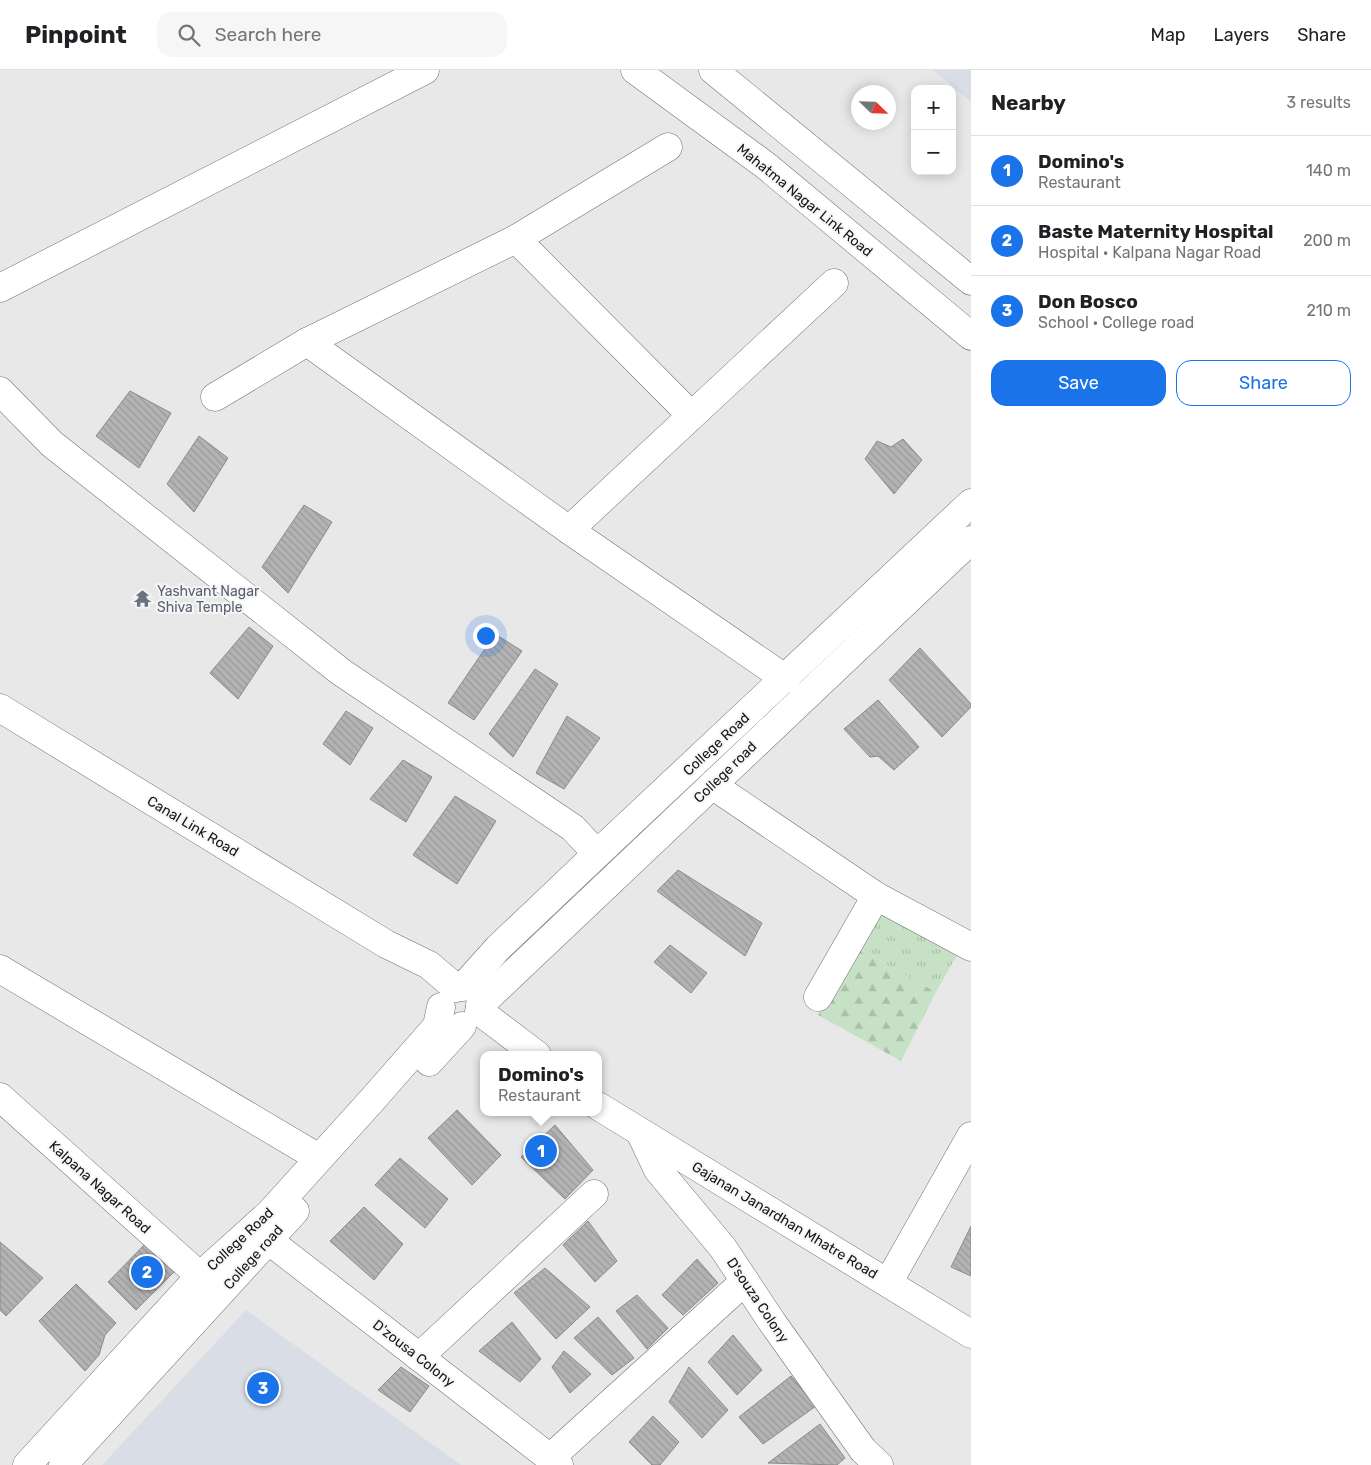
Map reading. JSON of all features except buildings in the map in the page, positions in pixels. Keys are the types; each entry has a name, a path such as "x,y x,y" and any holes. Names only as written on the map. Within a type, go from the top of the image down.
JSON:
{"street":[{"path":"0,288 425,70"},
{"name":"Mahatma Nagar Link Road","path":"635,70 765,165 971,336"},
{"path":"713,70 971,281"},
{"path":"215,397 307,342 516,239 668,147"},
{"path":"516,239 691,415"},
{"path":"569,530 834,283"},
{"path":"307,342 569,530 786,679"},
{"path":"0,391 52,444 340,672 573,828 596,854"},
{"name":"College Road","path":"27,1465 200,1276 270,1213 437,1026 461,1006 498,948 971,503"},
{"name":"College road","path":"63,1465 268,1240 461,1006 712,785 971,540"},
{"name":"Canal Link Road","path":"0,708 386,944 429,965 461,1006"},
{"path":"712,785 876,896 971,947"},
{"path":"818,997 876,896"},
{"path":"0,969 320,1158"},
{"path":"461,1006 505,1051"},
{"path":"461,1006 531,1051"},
{"name":"Kalpana Nagar Road","path":"0,1097 200,1276"},
{"name":"Gajanan Janardhan Mhatre Road","path":"602,1108 971,1334"},
{"name":"D'souza Colony","path":"640,1132 658,1170 723,1248 862,1450 880,1465"},
{"path":"888,1283 971,1136"},
{"path":"419,1357 594,1194"},
{"name":"D'zousa Colony","path":"268,1240 554,1462"},
{"path":"554,1462 745,1281"}],"shaded area":[{"path":"933,70 971,70 971,102 956,89 956,85 951,85"},
{"path":"246,1310 461,1465 102,1465"}],"green space":[{"path":"880,913 957,955 936,992 858,948"},
{"path":"858,948 936,992 901,1061 818,1015"}],"place":[{"name":"Yashvant Nagar Shiva Temple","path":"143,599"},
{"name":"Domino's","path":"541,1151"},
{"name":"Baste Maternity Hospital","path":"147,1272"},
{"name":"Don Bosco","path":"263,1388"}]}
